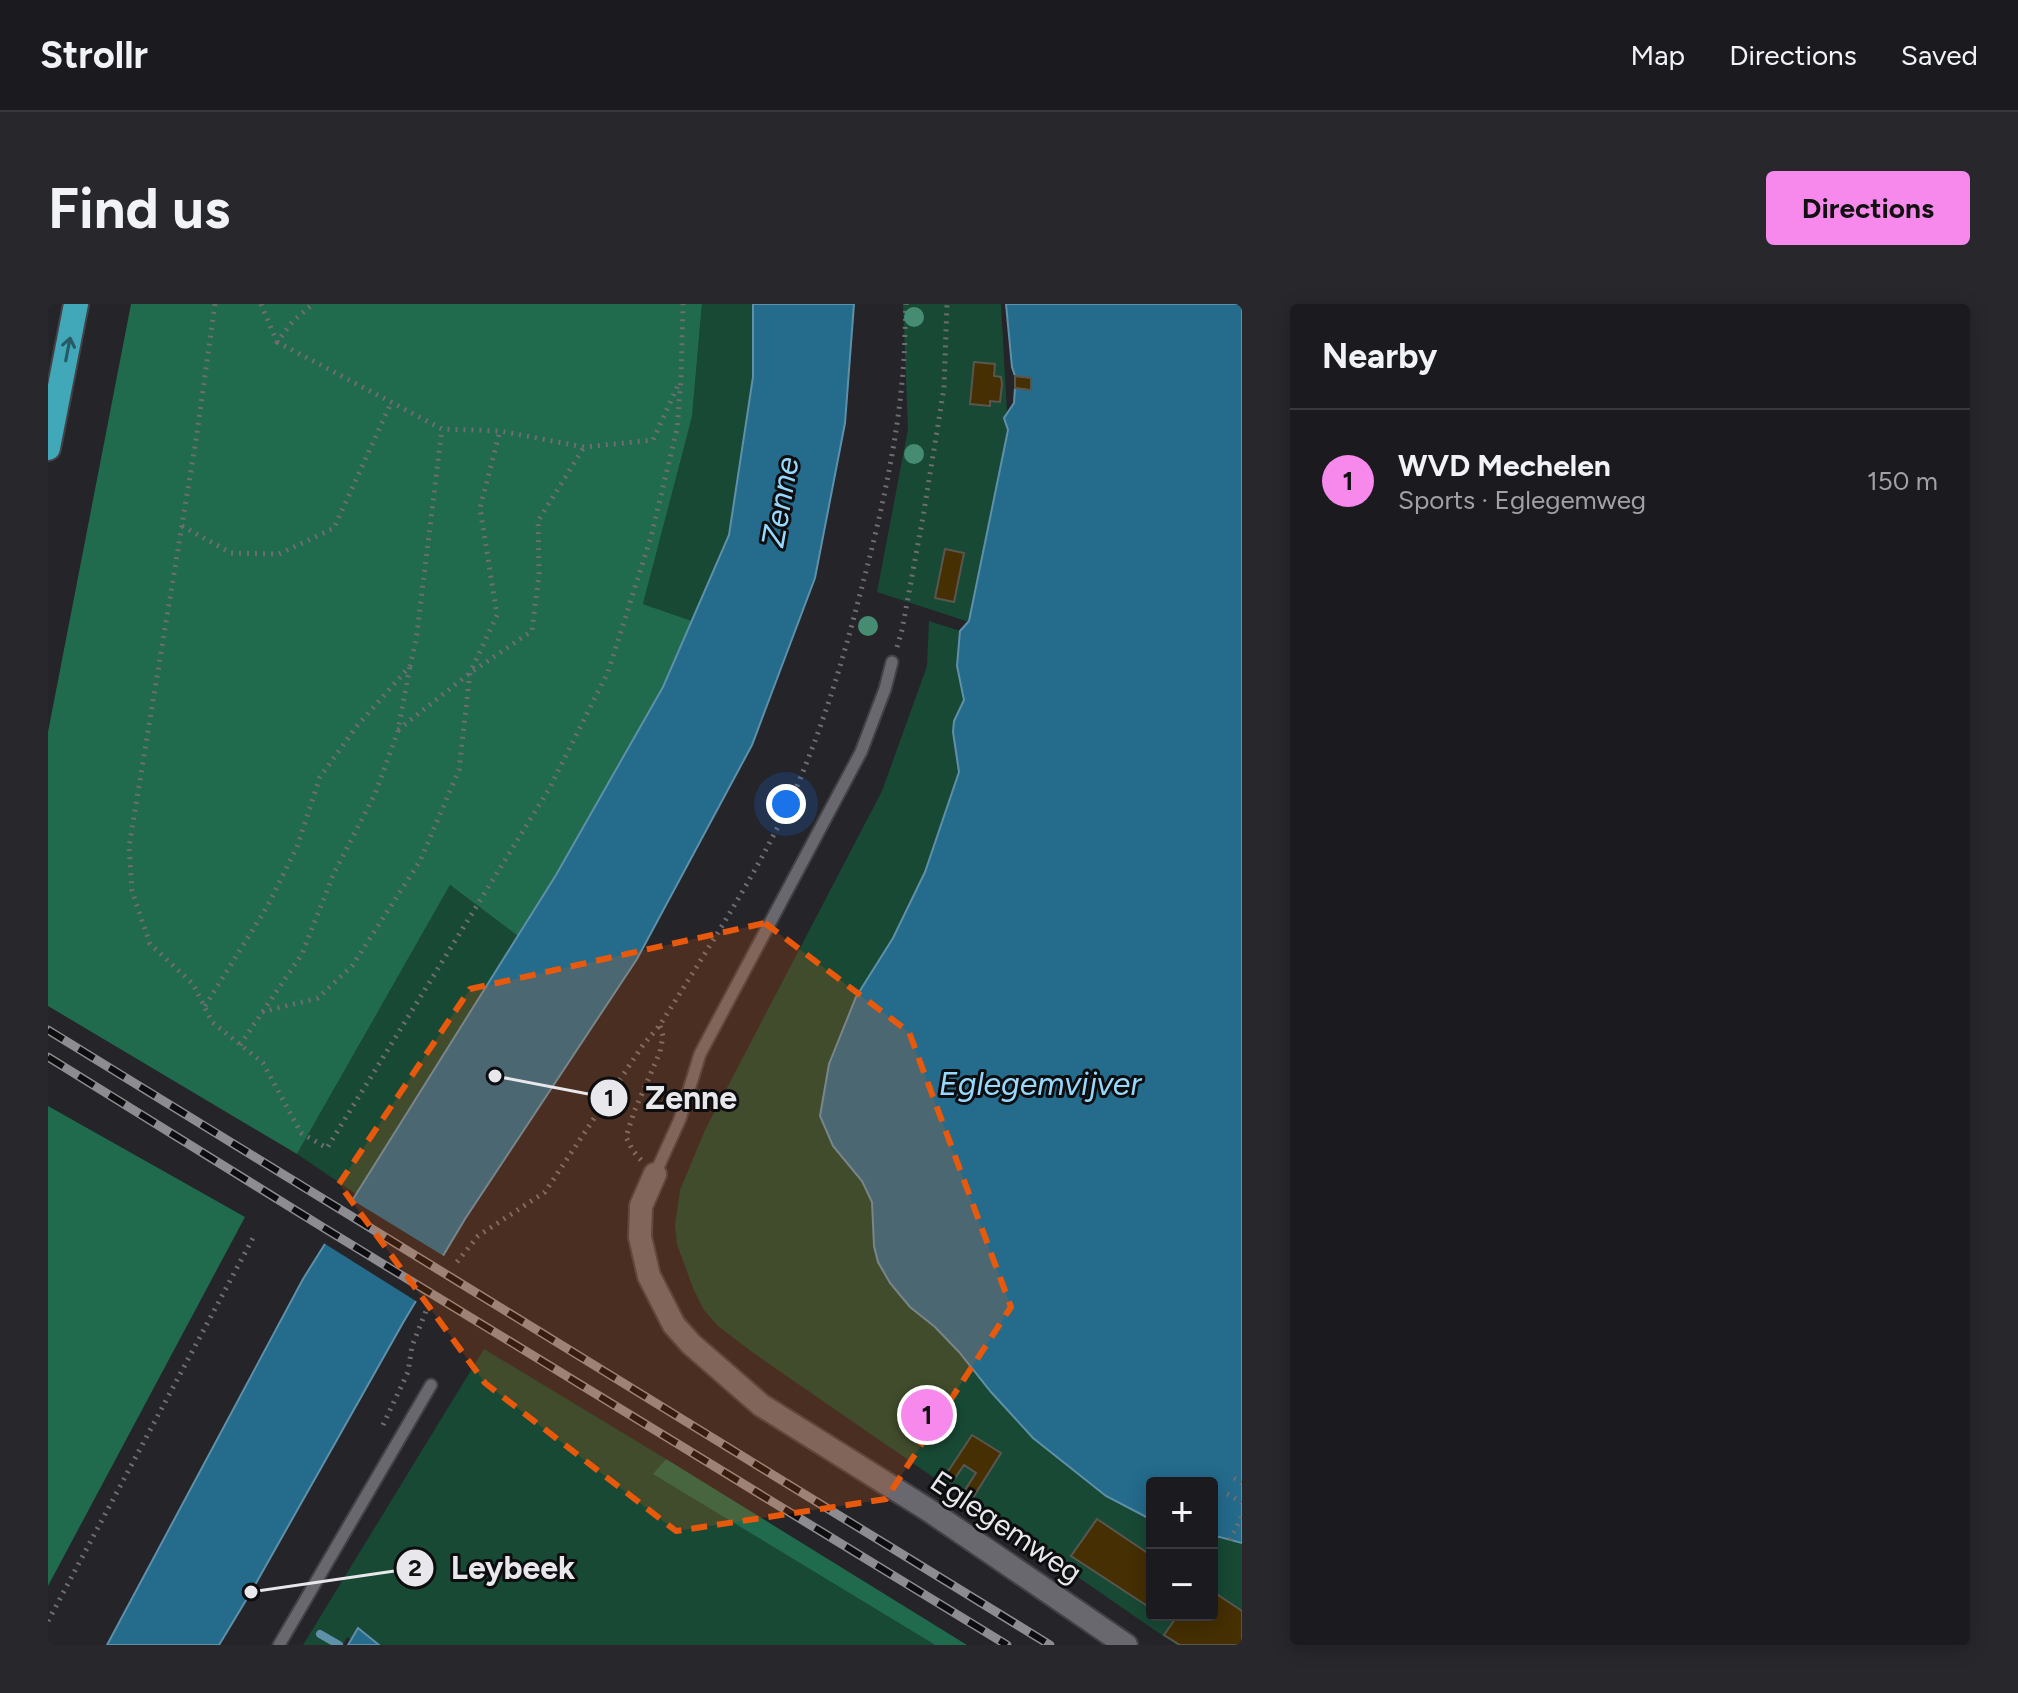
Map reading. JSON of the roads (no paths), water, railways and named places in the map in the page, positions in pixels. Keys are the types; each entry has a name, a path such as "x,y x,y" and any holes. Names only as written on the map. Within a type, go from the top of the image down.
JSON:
{"highway":[{"path":"48,448 76,304"}],"street":[{"name":"Eglegemweg","path":"655,1174 641,1206 640,1237 649,1276 674,1325 691,1344 761,1405 930,1511 1126,1645"}],"lane":[{"path":"655,1174 680,1119 700,1054 861,752 892,662"},
{"path":"279,1645 431,1385"}],"water":[{"name":"Zenne","path":"753,304 854,304 845,423 815,578 752,745 637,959 465,1219 219,1645 107,1645 303,1279 556,875 663,687 729,535 753,377"},
{"name":"Eglegemvijver","path":"1006,304 1242,304 1242,1543 1218,1537 1218,1477 1146,1477 1146,1517 1106,1496 1033,1438 959,1352 910,1307 890,1283 878,1262 874,1246 872,1202 862,1181 833,1146 820,1116 829,1064 856,997 893,938 925,872 959,772 953,732 954,721 964,700 957,666 960,631 969,621 1008,430 1004,418 1014,403 1015,388 1031,389 1031,379 1015,376"},
{"path":"358,1628 379,1645 348,1645"}],"waterway":[{"path":"320,1634 339,1645"}],"railway":[{"path":"48,1030 1050,1645"},
{"path":"48,1057 1007,1645"}],"place":[{"name":"Zenne","path":"495,1076"},
{"name":"WVD Mechelen","path":"927,1415"},
{"name":"Leybeek","path":"251,1592"}]}
